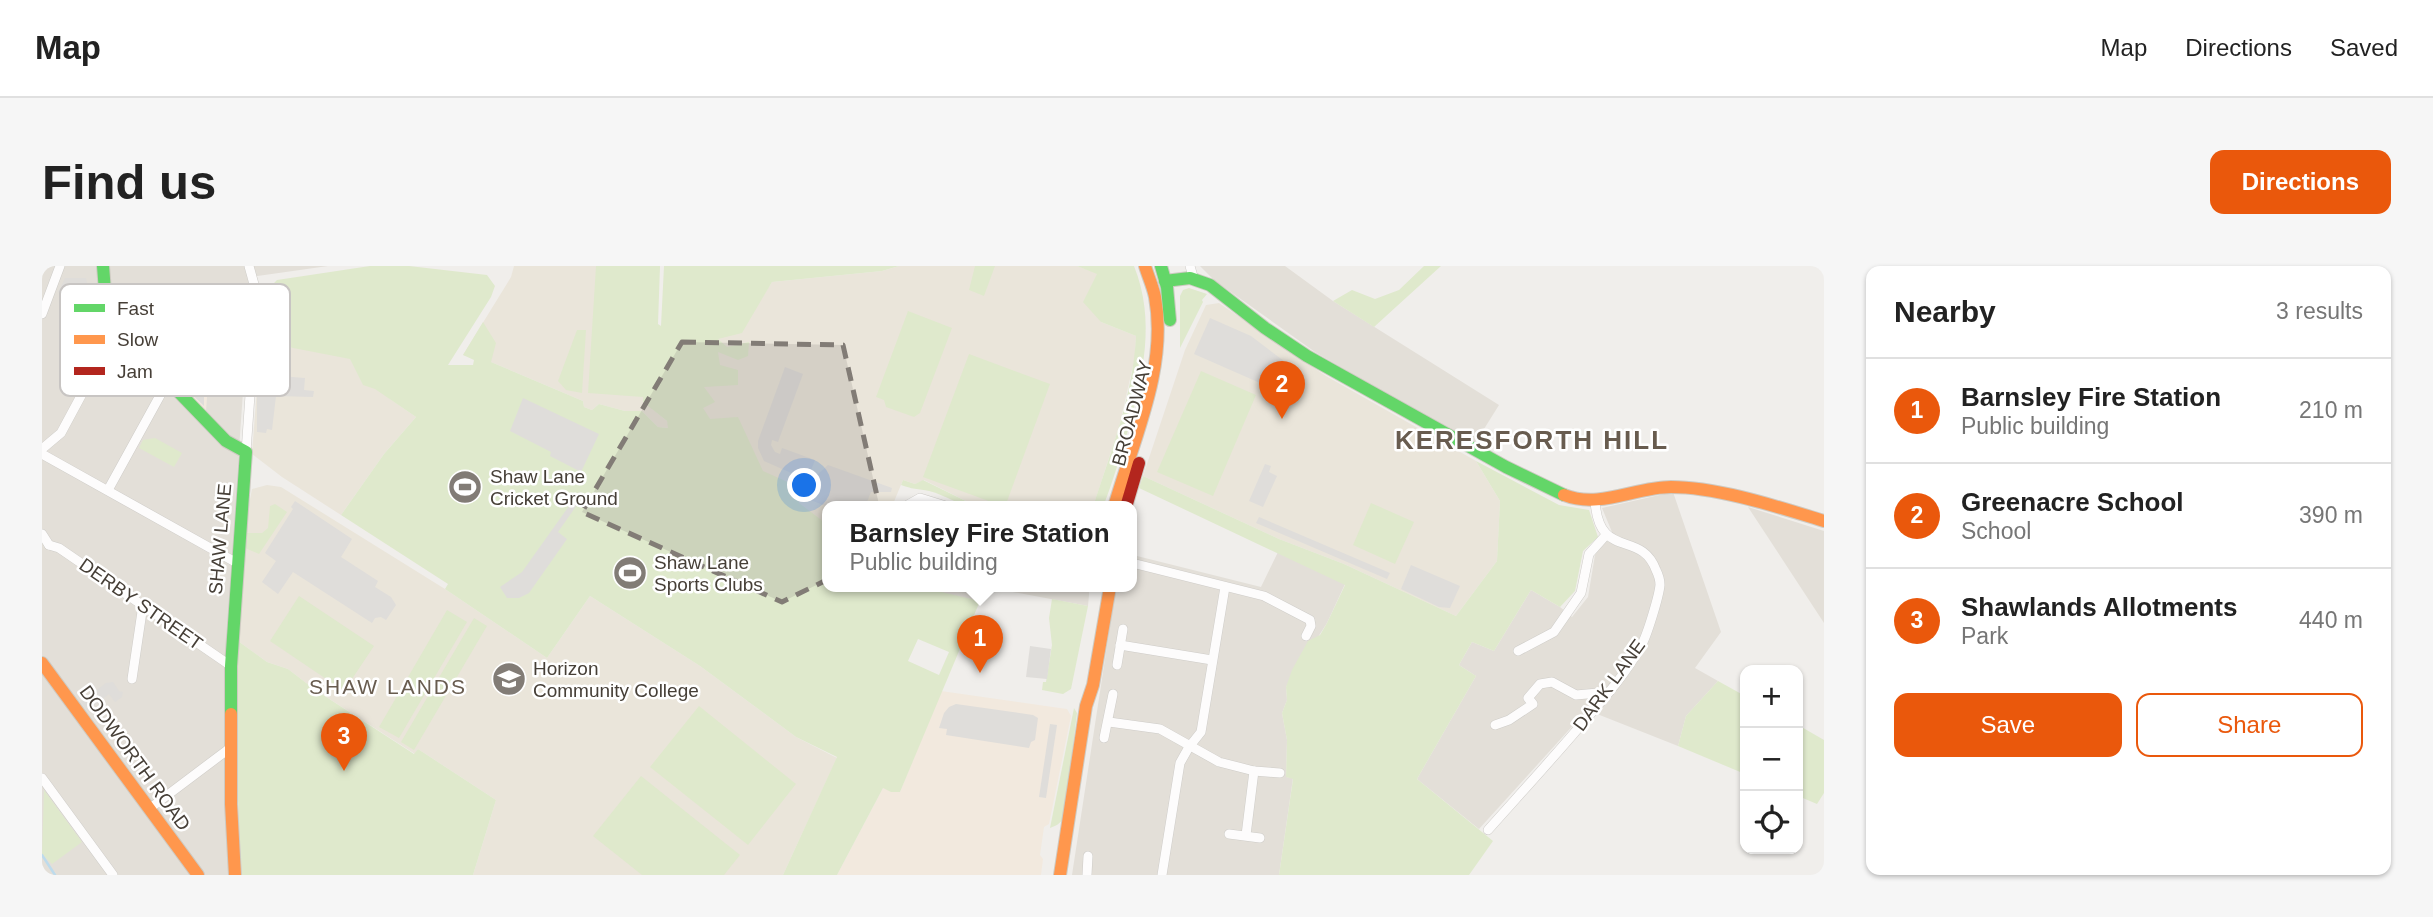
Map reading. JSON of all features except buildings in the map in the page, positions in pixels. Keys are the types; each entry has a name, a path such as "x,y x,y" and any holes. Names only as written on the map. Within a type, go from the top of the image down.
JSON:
{"main road":[{"path":"103,266 104,284"},
{"path":"1145,266 1160,285"},
{"path":"1160,285 1161,266"},
{"path":"1160,285 1181,278 1210,285 1265,328 1307,356 1506,467 1568,497 1595,500 1667,487 1691,488 1780,507 1824,522"},
{"name":"BROADWAY","path":"1116,501 1152,376 1158,346 1160,285"},
{"name":"BROADWAY","path":"1128,501 1167,364 1170,321 1160,285"},
{"path":"182,396 226,441 246,452"},
{"name":"SHAW LANE","path":"235,875 230,748 231,666 246,452"},
{"path":"1086,706 1083,683 1097,592"},
{"path":"1060,875 1086,706 1093,685 1109,592"},
{"name":"DODWORTH ROAD","path":"42,663 198,875"}],"street":[{"path":"42,314 60,266"},
{"path":"249,266 254,284"},
{"path":"1189,266 1194,280"},
{"path":"81,396 61,433 42,451 237,563"},
{"path":"108,490 160,396"},
{"path":"246,452 250,396"},
{"path":"1518,651 1554,632 1581,593 1589,554 1606,535 1599,525 1595,500"},
{"path":"42,534 46,548"},
{"name":"DARK LANE","path":"1488,830 1609,692 1641,646 1660,584 1656,567 1646,552 1606,535"},
{"name":"DERBY STREET","path":"46,548 59,548 231,666"},
{"path":"1137,564 1264,596 1310,620 1311,626 1306,636"},
{"path":"1162,875 1181,763 1201,732 1226,587"},
{"path":"132,679 143,605"},
{"path":"1116,664 1123,629"},
{"path":"1120,645 1212,660"},
{"path":"1495,725 1509,720 1533,704 1528,698 1540,684 1552,682 1576,695 1609,692"},
{"path":"1104,738 1113,694"},
{"path":"1109,722 1160,729 1219,762 1254,771 1280,773"},
{"path":"149,809 230,748"},
{"path":"1246,835 1254,771"},
{"path":"42,778 113,875"},
{"path":"1228,834 1260,838"},
{"path":"1088,856 1088,875"}],"highlighted area":[{"path":"682,342 843,345 889,549 782,602 582,512"}],"shaded area":[{"path":"42,266 328,266 251,277 251,284 60,284 60,396 243,396 226,636 238,641 237,787 242,875 42,875"},
{"path":"514,266 660,266 659,274 650,279 652,409 667,421 669,428 658,427 642,411 625,411 599,404 592,410 584,407 583,401 491,362 463,355 511,277"},
{"path":"899,266 1077,266 1097,273 1101,322 1136,336 1135,357 1119,427 1095,501 966,501 924,480 915,484 903,480 894,501 822,501 822,535 695,452 661,350 746,323 772,282 882,271"},
{"path":"1200,266 1285,266 1333,301 1499,405 1474,445 1315,352 1214,280"},
{"path":"65,278 86,278 87,284 62,284"},
{"path":"296,291 390,399 416,417 384,454 341,515 252,454 256,396 290,396 290,347 308,349"},
{"path":"1219,303 1326,376 1476,461 1500,501 1497,561 1456,616 1143,476 1185,350 1206,305"},
{"path":"1210,318 1251,336 1293,368 1278,391 1194,354"},
{"path":"785,367 803,374 778,442 772,440 771,445 775,452 780,454 782,448 815,460 810,473 816,476 828,465 892,488 891,492 871,492 867,501 822,501 822,505 808,499 810,493 803,491 807,480 764,461 758,441"},
{"path":"290,377 305,378 304,390 314,391 313,397 276,396 290,396"},
{"path":"189,396 207,396 206,412"},
{"path":"194,396 204,396 204,406"},
{"path":"257,396 276,396 272,430 267,429 266,433 257,432"},
{"path":"523,398 599,434 581,472 550,456 551,452 510,431"},
{"path":"1265,464 1271,466 1269,472 1277,476 1263,507 1249,501"},
{"name":"Horizon Community College","path":"267,485 281,487 445,589 547,658 590,596 700,666 796,737 837,758 783,875 473,875 496,800 418,749 415,754 314,689 288,669 267,662 238,641 247,514 252,489"},
{"path":"579,492 584,495 558,532 567,539 529,593 519,598 507,598 500,587 522,572"},
{"path":"1673,492 1721,632 1695,668 1718,681 1686,716 1678,746 1587,710 1479,829 1417,779 1476,676 1459,665 1472,642 1494,651 1531,590 1572,617 1588,597 1595,555 1612,532 1602,508"},
{"path":"295,501 352,539 341,557 378,581 375,587 391,597 396,605 386,620 375,618 372,623 293,572 278,594 262,582 276,561 265,553 293,509 291,507"},
{"path":"1748,507 1824,531 1824,623"},
{"path":"1259,517 1390,573 1387,579 1256,523"},
{"path":"1278,552 1345,584 1327,623 1286,687 1287,700 1282,713 1287,740 1286,777 1293,778 1279,875 1072,875 1115,592 1137,592 1137,556 1261,587"},
{"path":"1411,565 1460,586 1450,608 1439,607 1401,589"},
{"path":"937,592 984,592 980,601"},
{"path":"1013,592 1089,592 1088,606"},
{"path":"1030,646 1051,649 1047,679 1026,677"},
{"path":"113,682 119,691 123,692 122,697 115,702 109,694 87,711 81,702 106,683"},
{"path":"941,691 1067,709 1071,716 1049,824 1044,827 1040,855 1043,859 1041,875 837,875 883,788 900,792"},
{"path":"956,704 1033,715 1038,718 1035,740 1029,748 946,735 947,729 939,728 944,713"},
{"path":"1050,724 1057,725 1046,798 1039,797"}],"green space":[{"name":"Shaw Lane Sports Clubs","path":"370,266 409,266 487,275 495,286 491,297 448,365 473,365 474,360 463,355 483,322 496,343 491,362 583,401 584,407 592,410 599,404 625,411 642,411 658,427 668,428 667,421 643,402 643,397 588,393 596,266 660,266 658,324 661,326 664,266 899,266 882,271 772,282 742,333 718,339 727,347 749,342 748,356 738,360 718,352 720,365 738,370 738,385 704,387 715,402 703,408 710,419 738,417 763,471 792,484 799,503 822,520 822,592 941,592 980,601 900,792 883,788 837,875 783,875 837,757 796,737 700,666 590,596 547,658 445,589 448,584 341,515 384,454 416,417 375,389 363,385 350,359 290,347 290,284 273,284 277,280","holes":["918,639 949,652 939,675 908,661"]},
{"path":"975,266 995,266 984,296 969,290"},
{"path":"1077,266 1134,266 1141,287 1146,328 1138,389 1105,501 1095,501 1126,401 1136,336 1101,322 1083,302 1097,274"},
{"path":"1424,266 1441,266 1374,327 1333,301 1352,290 1375,299 1399,290"},
{"path":"1189,288 1207,294 1180,348 1180,296 1183,290"},
{"path":"908,311 952,328 920,413 914,417 886,407 884,400 876,397"},
{"path":"577,330 586,330 582,393 566,390 558,381"},
{"path":"969,354 1050,384 1007,501 989,501 923,477"},
{"path":"1201,371 1256,395 1213,496 1157,472"},
{"path":"155,438 182,453 174,467 139,448 143,440"},
{"path":"1476,461 1559,505 1589,510 1598,537 1583,551 1575,591 1560,607 1531,590 1494,651 1472,642 1459,665 1476,676 1417,779 1493,841 1469,875 1279,875 1293,779 1286,777 1287,740 1282,713 1287,700 1286,687 1308,641 1320,635 1345,585 1139,488 1143,476 1456,616 1497,561 1500,501"},
{"path":"903,480 915,484 923,480 966,501 955,501 929,491 901,485"},
{"path":"1371,503 1414,522 1395,564 1353,545"},
{"path":"275,504 287,512 259,554 245,548 246,533 262,533 268,528 270,506"},
{"path":"299,596 374,646 344,691 270,641"},
{"path":"1052,599 1088,606 1071,689 1063,694 1042,690 1043,682 1046,682 1052,645 1049,618"},
{"path":"447,610 467,622 399,738 379,727"},
{"path":"474,618 487,626 414,750 401,742"},
{"path":"238,641 267,662 288,669 414,754 418,749 496,800 473,875 242,875 236,700"},
{"path":"1718,681 1740,693 1740,772 1678,746 1686,716"},
{"path":"699,706 796,784 748,845 650,767"},
{"path":"1074,708 1077,713 1064,819 1050,828"},
{"path":"1803,728 1824,740 1824,793 1817,804 1803,798"},
{"path":"641,776 740,855 724,875 642,875 593,836"},
{"path":"44,790 82,842 52,864 42,854"}],"waterway":[{"path":"42,855 55,875"}],"traffic: fast":[{"path":"103,266 104,284"},
{"path":"1161,266 1167,287 1170,320"},
{"path":"1165,281 1190,278 1210,285 1265,328 1307,356 1506,467 1564,495"},
{"path":"182,396 226,441 246,452 231,666 231,714"}],"traffic: slow":[{"path":"1116,501 1146,404 1157,350 1155,297 1145,266"},
{"path":"1564,495 1591,500 1658,488 1689,488 1748,499 1824,521"},
{"path":"1060,875 1086,706 1093,685 1109,592"},
{"path":"42,663 198,875"},
{"path":"231,714 231,804 235,875"}],"traffic: jam":[{"path":"1128,501 1139,463"}],"place":[{"name":"Greenacre School","path":"1282,419"},
{"name":"Shaw Lane Cricket Ground","path":"465,487"},
{"name":"Shaw Lane Sports Clubs","path":"630,573"},
{"name":"Barnsley Fire Station","path":"980,673"},
{"name":"Horizon Community College","path":"509,679"},
{"name":"Shawlands Allotments","path":"344,771"}],"district":[{"name":"KERESFORTH HILL","path":"1532,440"},
{"name":"SHAW LANDS","path":"388,686"}]}
